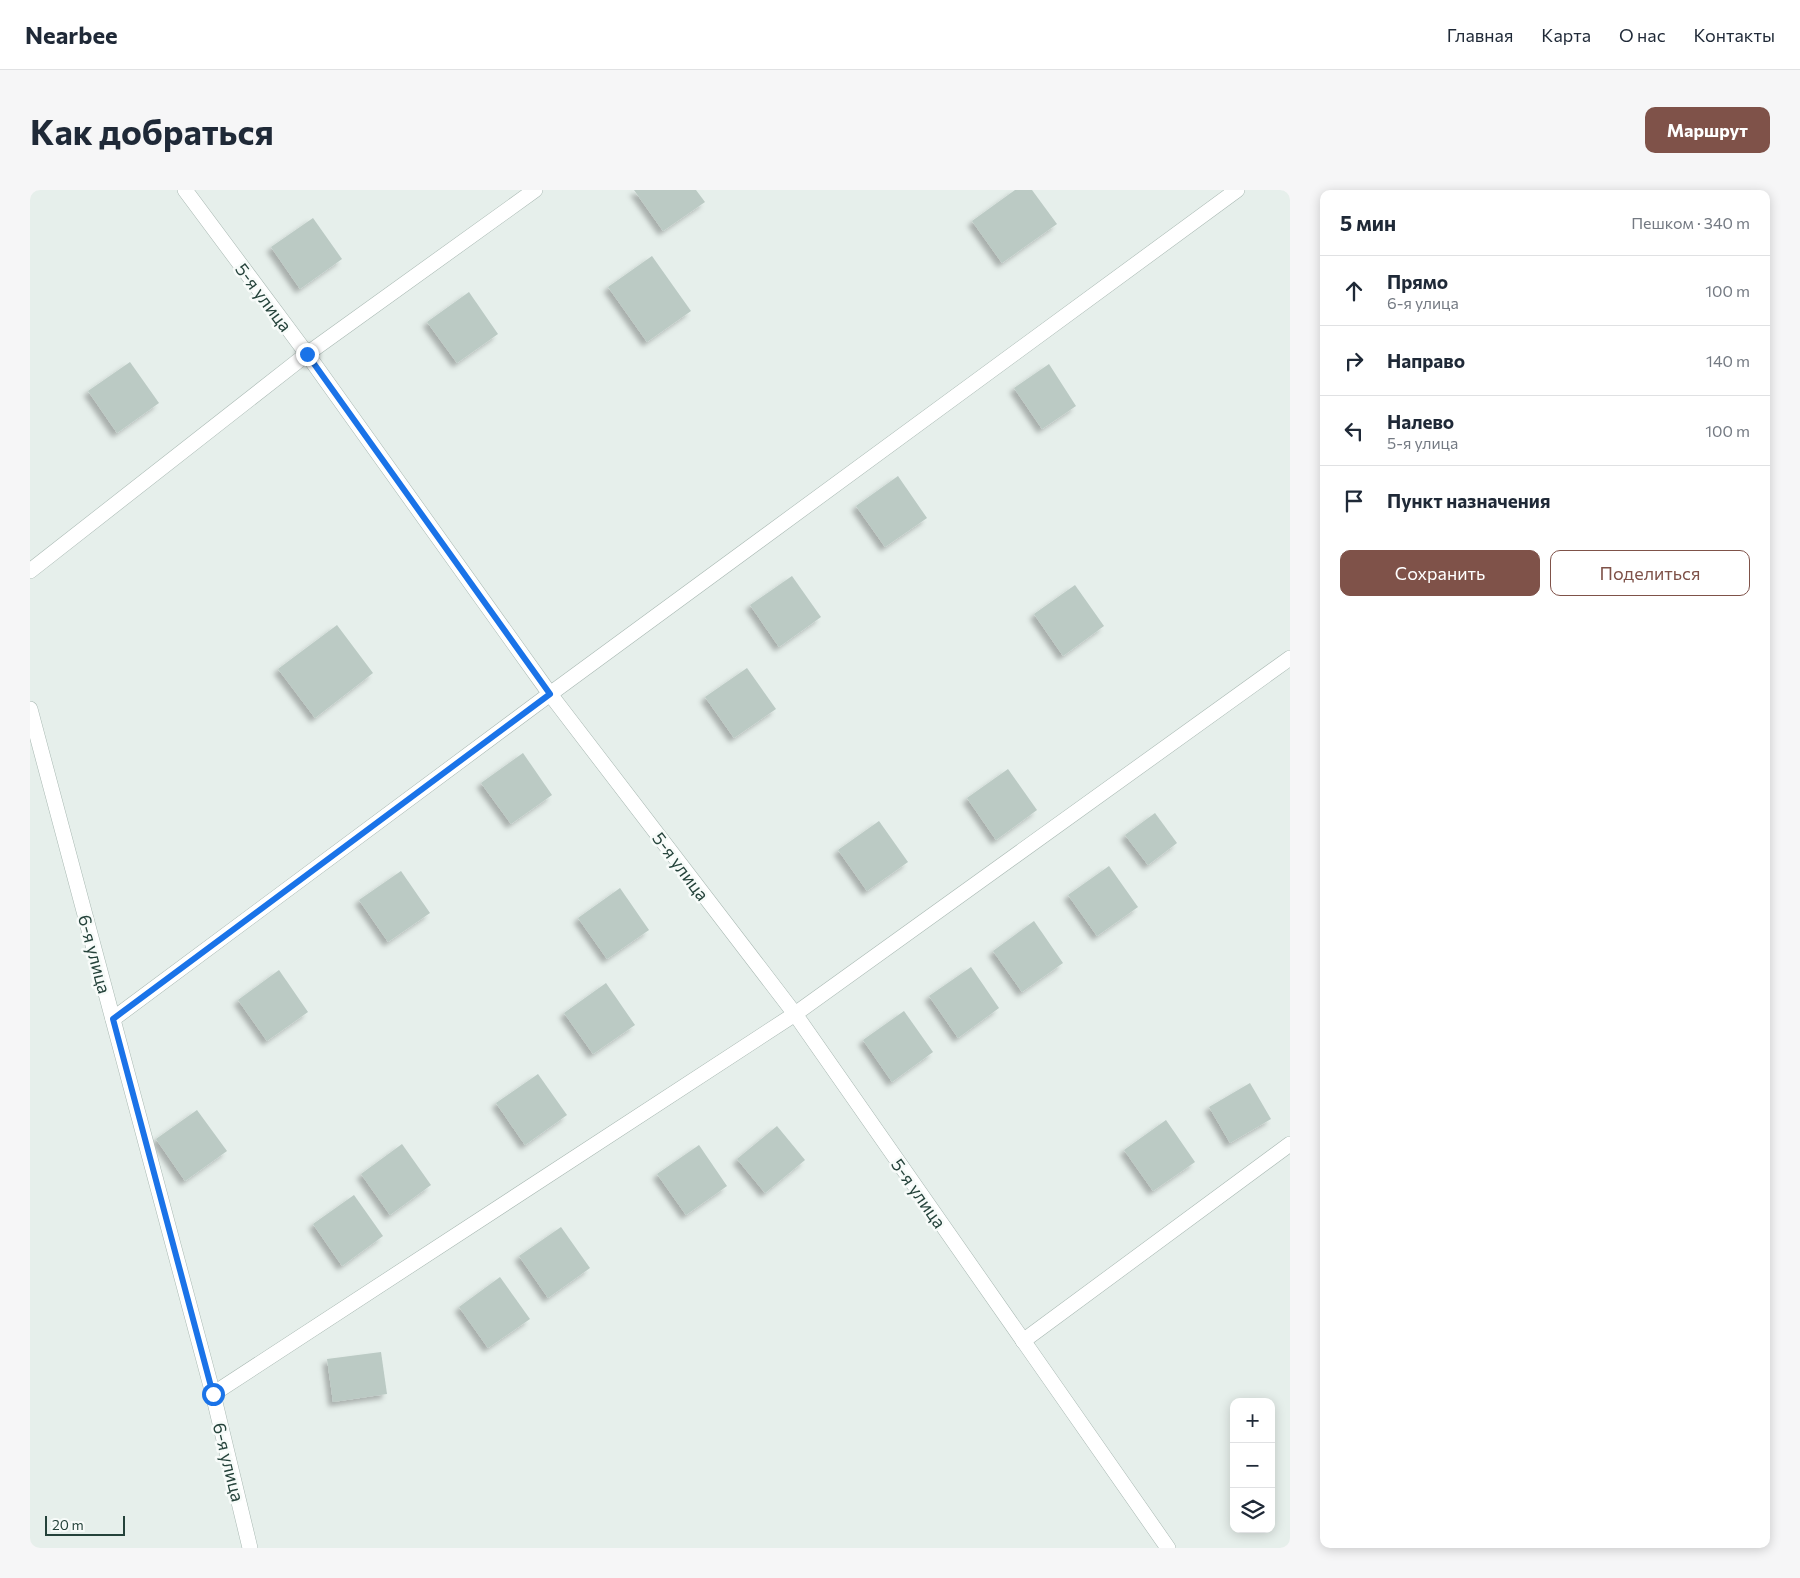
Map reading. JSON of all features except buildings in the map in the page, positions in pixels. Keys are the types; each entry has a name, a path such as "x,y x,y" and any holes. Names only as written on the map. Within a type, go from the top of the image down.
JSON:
{"street":[{"name":"5-я улица","path":"185,190 307,354 550,694 795,1014 1168,1548"},
{"path":"30,571 307,354 535,190"},
{"path":"113,1019 550,694 1237,190"},
{"path":"213,1394 795,1014 1290,658"},
{"name":"6-я улица","path":"30,709 213,1394 250,1548"},
{"path":"1023,1341 1290,1144"}],"route":[{"path":"213,1394 113,1019 550,694 307,354"}]}
